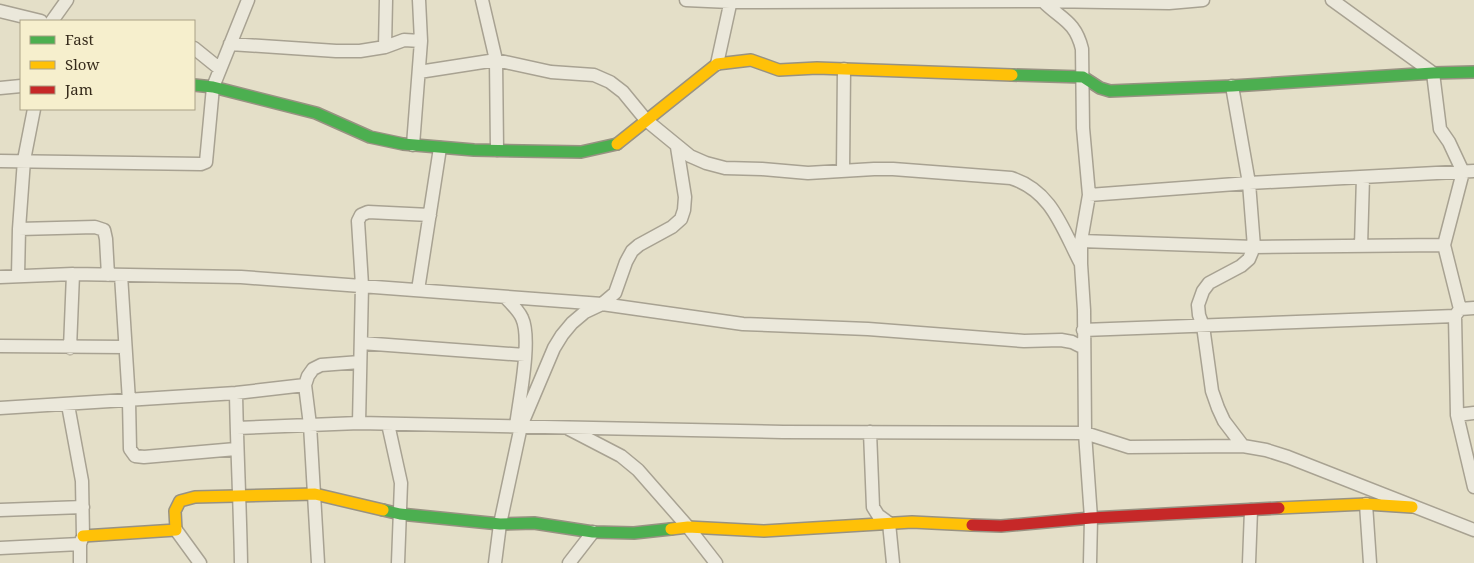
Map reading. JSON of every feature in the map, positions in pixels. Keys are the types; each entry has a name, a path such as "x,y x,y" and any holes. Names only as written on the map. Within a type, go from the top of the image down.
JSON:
{"street":[{"path":"53,20 67,0"},
{"path":"0,161 201,164 206,162 208,158 213,87 248,0"},
{"path":"385,47 386,0"},
{"path":"413,145 421,41 419,0"},
{"path":"482,0 496,60 497,150"},
{"path":"686,0 1169,3 1203,0"},
{"path":"1332,0 1433,73 1440,129 1469,171"},
{"path":"717,64 730,1"},
{"path":"1043,1 1071,24 1079,36 1082,49 1083,128 1089,195 1081,241 1081,264 1084,301 1085,433 1091,518 1090,563"},
{"path":"0,11 37,20"},
{"path":"230,44 360,51 385,47 404,40 421,41"},
{"path":"195,49 220,69"},
{"path":"419,72 496,60 551,72 594,75 610,82 623,92 646,120 677,147 690,156 725,168 808,173 892,169 1010,178 1024,182 1048,201 1081,264"},
{"path":"195,85 213,87 316,113 370,137 413,145 440,148 581,152 620,144 646,120 717,64 741,60 751,60 779,70 817,68 1082,77 1100,88 1110,91 1474,72"},
{"path":"843,171 844,69"},
{"path":"0,88 20,86"},
{"path":"1232,86 1249,183 1254,247 1248,259 1241,266 1210,283 1203,290 1198,305 1203,326 1212,391 1224,421 1243,446"},
{"path":"18,276 24,160 34,110"},
{"path":"519,426 554,348 562,335 585,312 602,304 615,293 632,251 639,245 672,227 681,219 685,198 677,147"},
{"path":"418,290 440,148"},
{"path":"1089,195 1249,183 1469,171"},
{"path":"1469,171 1444,245 1457,312 1457,415 1474,487"},
{"path":"1361,246 1363,177"},
{"path":"359,424 362,285 358,221 361,214 368,212 430,215"},
{"path":"19,228 95,227 104,230 115,275 125,347 130,449 135,456 144,457 236,449"},
{"path":"1081,241 1254,247 1444,245"},
{"path":"0,277 73,274 241,277 602,304 743,324 868,329 1024,341 1061,340 1072,342 1084,348"},
{"path":"70,348 73,274"},
{"path":"495,563 500,524 519,426 525,355 525,328 522,317 505,297"},
{"path":"1083,330 1203,326 1457,312 1474,308"},
{"path":"361,344 525,355"},
{"path":"0,346 125,347"},
{"path":"318,563 310,425 305,385 313,369 321,365 360,362"},
{"path":"0,408 236,393 305,385"},
{"path":"236,393 236,449 240,494 241,563"},
{"path":"68,405 82,482 83,507 80,563"},
{"path":"1457,415 1474,413"},
{"path":"388,424 401,483 398,563"},
{"path":"237,428 388,424 870,432 1085,433 1129,447 1243,446 1266,450 1288,457 1474,530"},
{"path":"566,428 620,456 638,470 688,526 716,563"},
{"path":"870,432 873,508 878,515 889,523 892,563"},
{"path":"200,563 176,530 175,511 180,501 195,497 240,494 314,494 400,514 500,524 534,523 593,532 634,533 688,526 764,531 919,522 1002,526 1091,518 1366,504 1412,507"},
{"path":"1366,504 1370,563"},
{"path":"0,510 83,507"},
{"path":"1249,563 1250,510"},
{"path":"0,548 176,530"},
{"path":"569,563 593,532"}],"traffic: fast":[{"path":"1012,75 1083,77 1100,88 1110,91 1474,72"},
{"path":"195,85 213,87 316,113 370,137 403,144 474,150 581,152 617,144"},
{"path":"383,510 400,514 500,524 534,523 593,532 634,533 671,529"}],"traffic: slow":[{"path":"617,144 717,64 751,60 779,70 817,68 1012,75"},
{"path":"83,536 176,530 175,511 180,501 195,497 315,494 383,510"},
{"path":"1279,508 1366,504 1412,507"},
{"path":"671,529 688,527 764,531 912,522 972,525"}],"traffic: jam":[{"path":"972,525 1001,526 1091,518 1279,508"}]}
